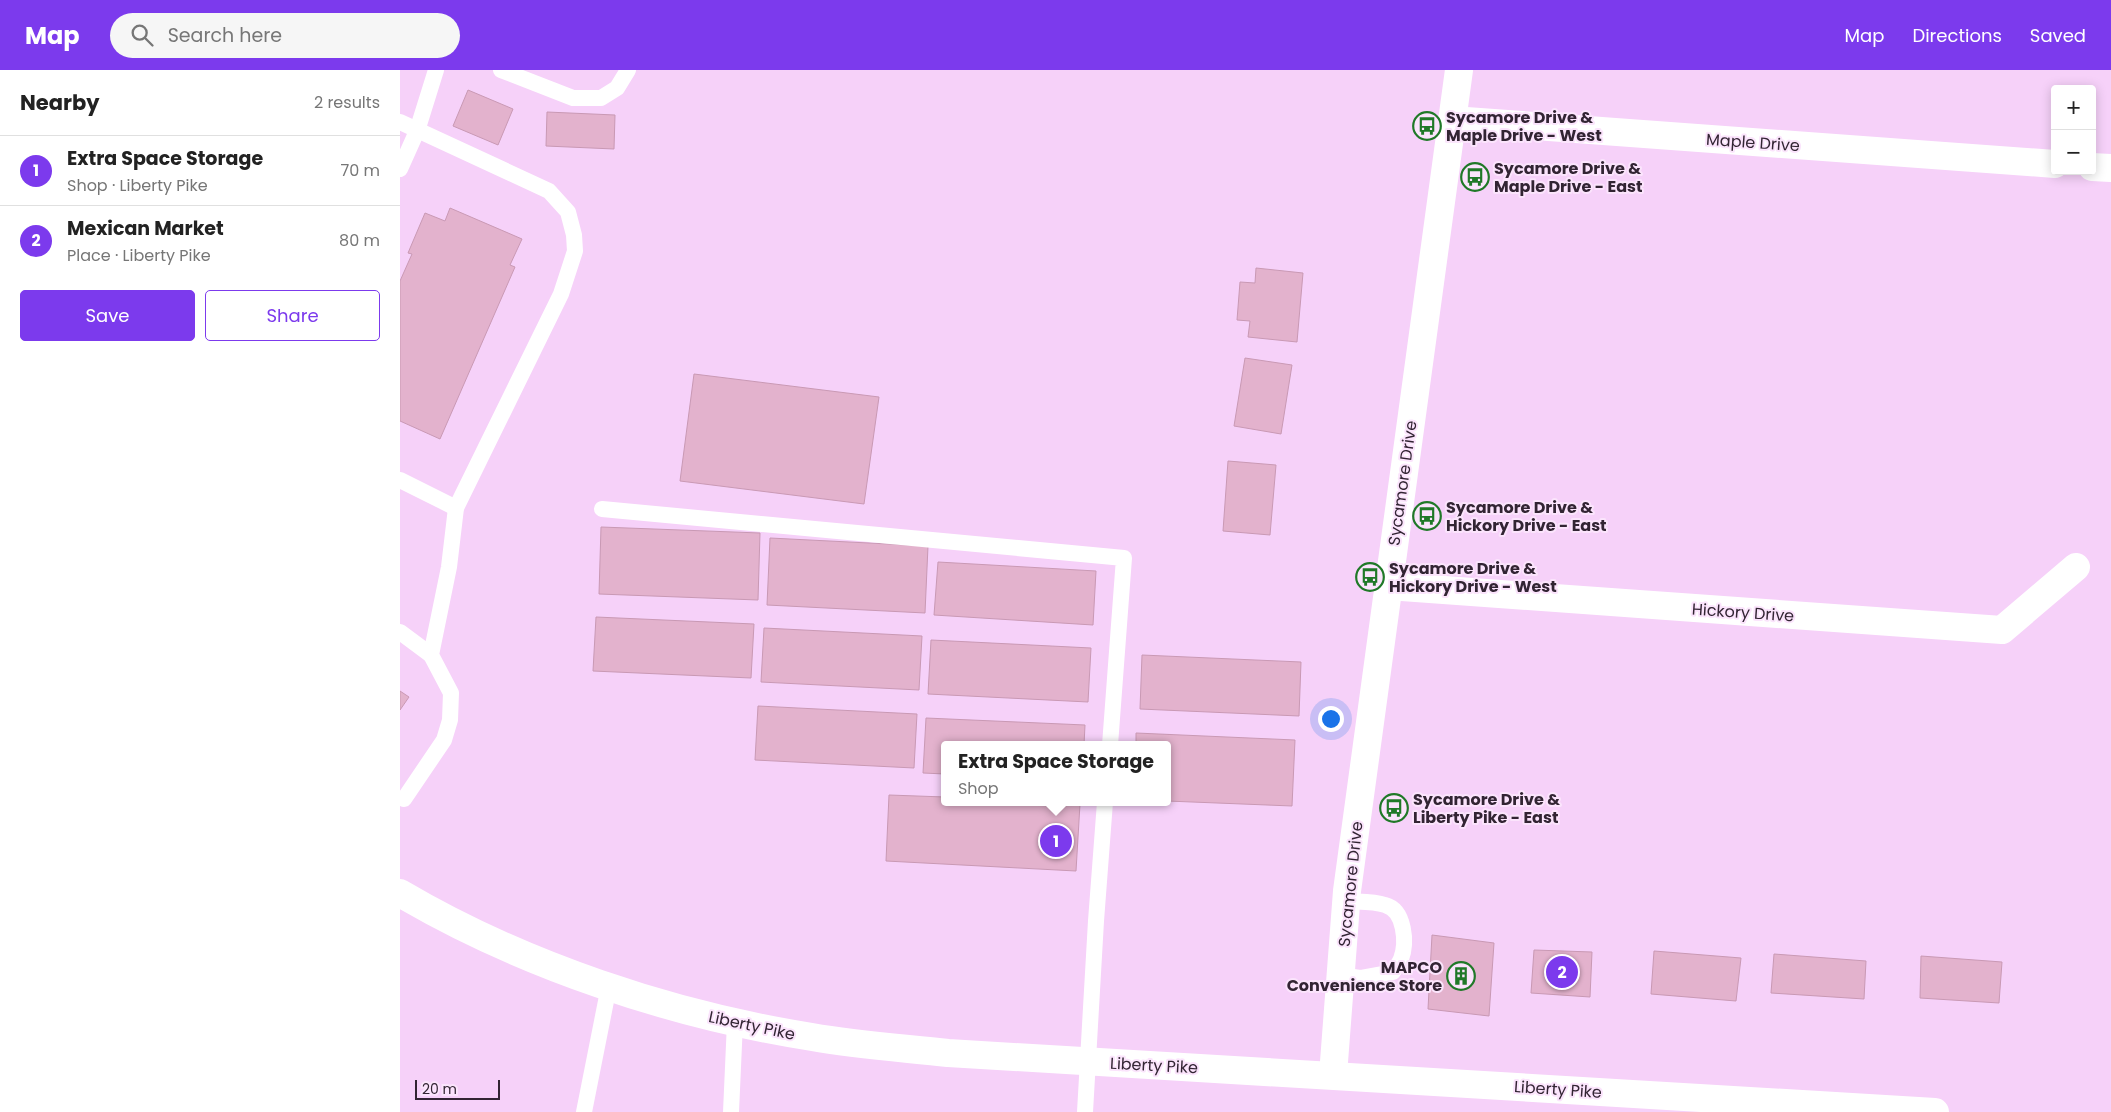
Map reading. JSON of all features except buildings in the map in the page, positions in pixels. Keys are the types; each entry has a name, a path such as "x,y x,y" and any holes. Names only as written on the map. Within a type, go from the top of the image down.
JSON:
{"street":[{"name":"Sycamore Drive","path":"1332,1075 1346,901 1459,70"},
{"name":"Maple Drive","path":"1452,120 2051,164"},
{"path":"2096,167 2111,168"},
{"name":"Hickory Drive","path":"1388,586 2002,630 2076,568"},
{"name":"Liberty Pike","path":"400,892 427,909 499,944 576,975 698,1014 812,1037 948,1053 1935,1112"}],"lane":[{"path":"400,169 416,131 436,70"},
{"path":"501,70 573,98 601,98 617,88 628,70"},
{"path":"400,122 549,191 568,212 574,235 575,251 561,294 456,508 449,566 431,655"},
{"path":"400,480 456,508"},
{"path":"602,509 1124,558 1110,741"},
{"path":"400,632 431,655 451,693 450,720 444,740 404,799"},
{"path":"1085,1112 1086,1062 1105,806"},
{"path":"1340,975 1360,978 1393,972 1401,958 1403,940 1403,924 1394,911 1386,905 1346,901"},
{"path":"584,1112 609,986"},
{"path":"731,1112 735,1022"}],"place":[{"name":"Sycamore Drive & Maple Drive - West","path":"1427,126"},
{"name":"Sycamore Drive & Maple Drive - East","path":"1475,177"},
{"name":"Sycamore Drive & Hickory Drive - East","path":"1427,516"},
{"name":"Sycamore Drive & Hickory Drive - West","path":"1370,577"},
{"name":"Sycamore Drive & Liberty Pike - East","path":"1394,808"},
{"name":"Extra Space Storage","path":"1056,841"},
{"name":"Mexican Market","path":"1562,972"},
{"name":"MAPCO Convenience Store","path":"1461,976"}]}
